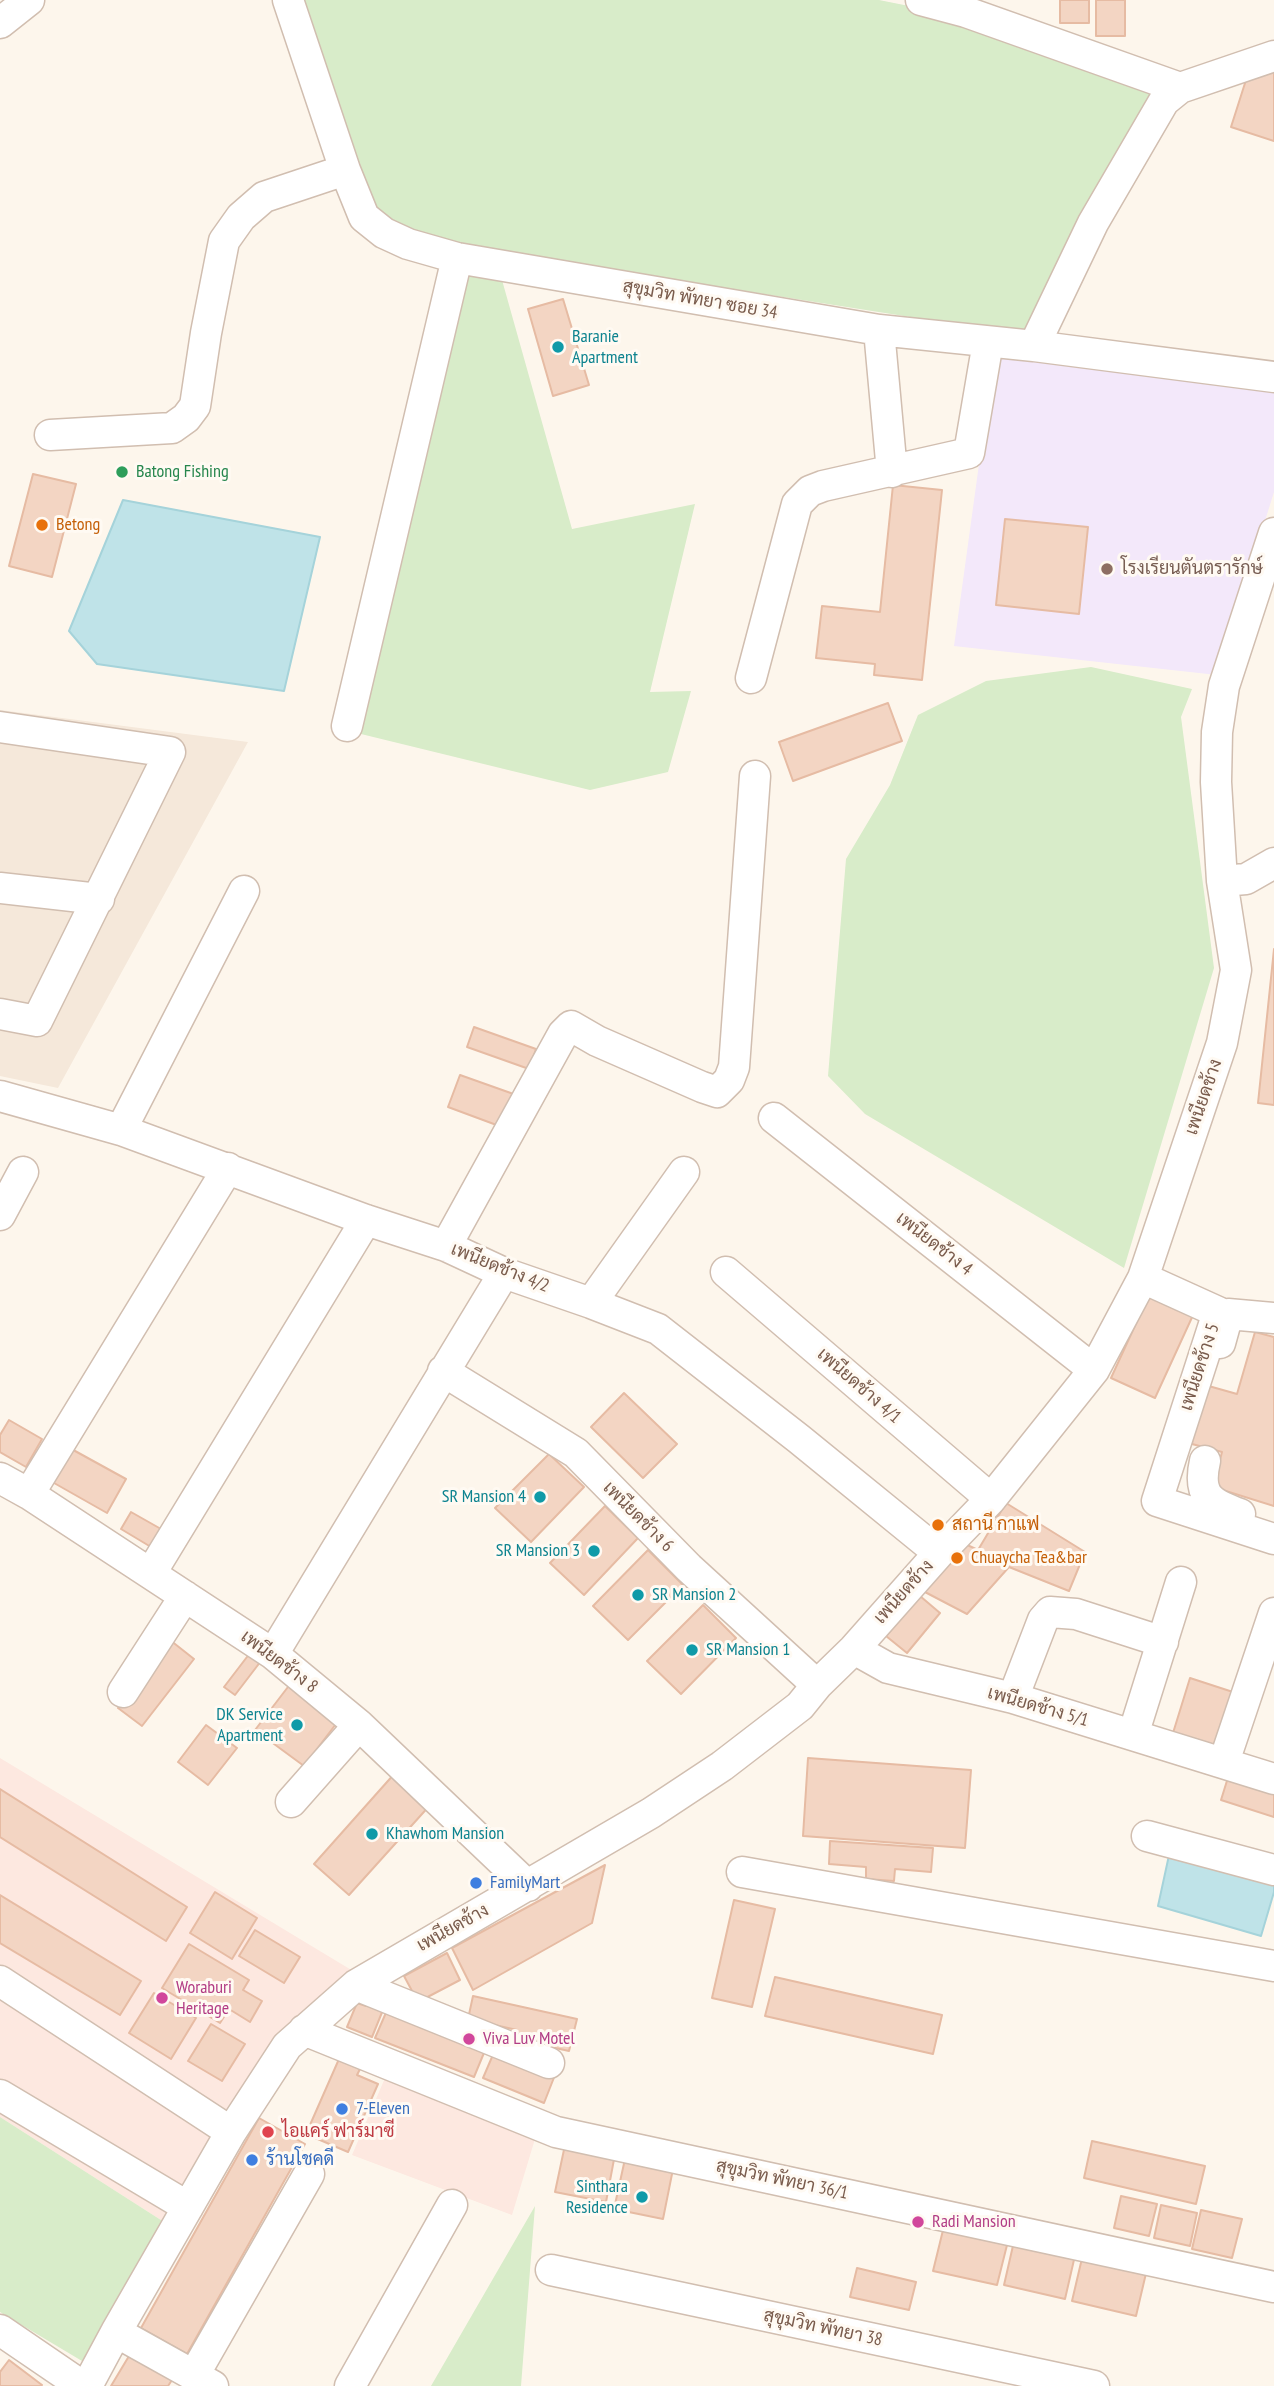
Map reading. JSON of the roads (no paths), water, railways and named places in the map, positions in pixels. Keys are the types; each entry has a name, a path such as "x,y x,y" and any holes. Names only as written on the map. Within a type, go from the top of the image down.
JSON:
{"street":[{"path":"0,23 29,0"},
{"name":"สุขุมวิท พัทยา ซอย 34","path":"288,0 345,170 364,217 408,244 457,258 879,330 1034,346 1274,377"},
{"path":"921,0 966,12 1180,88"},
{"path":"1034,346 1093,223 1164,101 1180,88 1274,57"},
{"path":"50,435 173,428 186,418 195,407 224,241 242,218 264,197 345,170"},
{"path":"347,726 457,258"},
{"path":"879,330 892,471"},
{"path":"751,678 797,504 810,491 823,486 970,453 988,342"},
{"name":"เพนียดช้าง","path":"85,2386 231,2132 288,2046 356,1985 651,1813 722,1766 800,1706 991,1499 1094,1370 1143,1278 1222,1043 1236,970 1222,881 1216,782 1217,732 1224,685 1274,533"},
{"path":"0,727 170,752 37,1021 0,1013"},
{"path":"446,1246 563,1034 571,1026 597,1041 702,1087 717,1092 729,1080 734,1067 755,776"},
{"path":"1222,881 1246,879 1274,863"},
{"path":"0,888 99,899"},
{"path":"121,1130 244,891"},
{"name":"เพนียดช้าง 4/2","path":"0,1096 121,1130 366,1220 446,1246 504,1273 658,1329 939,1553"},
{"name":"เพนียดช้าง 4","path":"774,1118 1094,1370"},
{"path":"29,1494 228,1168"},
{"path":"0,1215 23,1172"},
{"path":"591,1303 684,1172"},
{"path":"151,1573 366,1220"},
{"name":"เพนียดช้าง 4/1","path":"726,1272 991,1499"},
{"path":"273,1654 504,1273"},
{"name":"เพนียดช้าง 5","path":"1143,1278 1218,1312 1157,1501 1274,1539"},
{"path":"1215,1364 1228,1314 1274,1318"},
{"name":"เพนียดช้าง 6","path":"443,1371 576,1453 689,1568 817,1685"},
{"path":"1205,1461 1202,1486 1214,1503 1274,1524"},
{"name":"เพนียดช้าง 8","path":"0,1478 29,1494 273,1654 359,1725 528,1886"},
{"path":"1133,1735 1181,1582"},
{"path":"123,1692 186,1596"},
{"path":"1013,1698 1042,1620 1050,1612 1076,1614 1163,1642"},
{"path":"1224,1762 1274,1613"},
{"name":"เพนียดช้าง 5/1","path":"854,1649 888,1668 1013,1698 1274,1779"},
{"path":"291,1802 359,1725"},
{"path":"1147,1836 1274,1870"},
{"path":"742,1872 1274,1966"},
{"path":"356,1985 549,2063"},
{"path":"5,1995 231,2132"},
{"name":"สุขุมวิท พัทยา 36/1","path":"304,2030 556,2132 1274,2287"},
{"path":"0,2095 188,2207"},
{"path":"116,2332 203,2380 309,2174"},
{"path":"350,2386 452,2205"},
{"name":"สุขุมวิท พัทยา 38","path":"551,2270 1094,2386"},
{"path":"0,2330 85,2386"}],"water":[{"path":"123,500 320,537 284,691 97,664 69,631"},
{"path":"1171,1846 1274,1876 1274,1892 1261,1936 1158,1906"}],"place":[{"name":"Baranie Apartment","path":"558,347"},
{"name":"Batong Fishing","path":"122,472"},
{"name":"Betong","path":"42,525"},
{"name":"โรงเรียนตันตรารักษ์","path":"1107,569"},
{"name":"SR Mansion 4","path":"540,1497"},
{"name":"สถานี กาแฟ","path":"938,1525"},
{"name":"SR Mansion 3","path":"594,1551"},
{"name":"Chuaycha Tea&bar","path":"957,1558"},
{"name":"SR Mansion 2","path":"638,1595"},
{"name":"SR Mansion 1","path":"692,1650"},
{"name":"DK Service Apartment","path":"297,1725"},
{"name":"Khawhom Mansion","path":"372,1834"},
{"name":"FamilyMart","path":"476,1883"},
{"name":"Woraburi Heritage","path":"162,1998"},
{"name":"Viva Luv Motel","path":"469,2039"},
{"name":"7-Eleven","path":"342,2109"},
{"name":"ไอแคร์ ฟาร์มาซี","path":"268,2132"},
{"name":"ร้านโชคดี","path":"252,2160"},
{"name":"Sinthara Residence","path":"642,2197"},
{"name":"Radi Mansion","path":"918,2222"}]}
